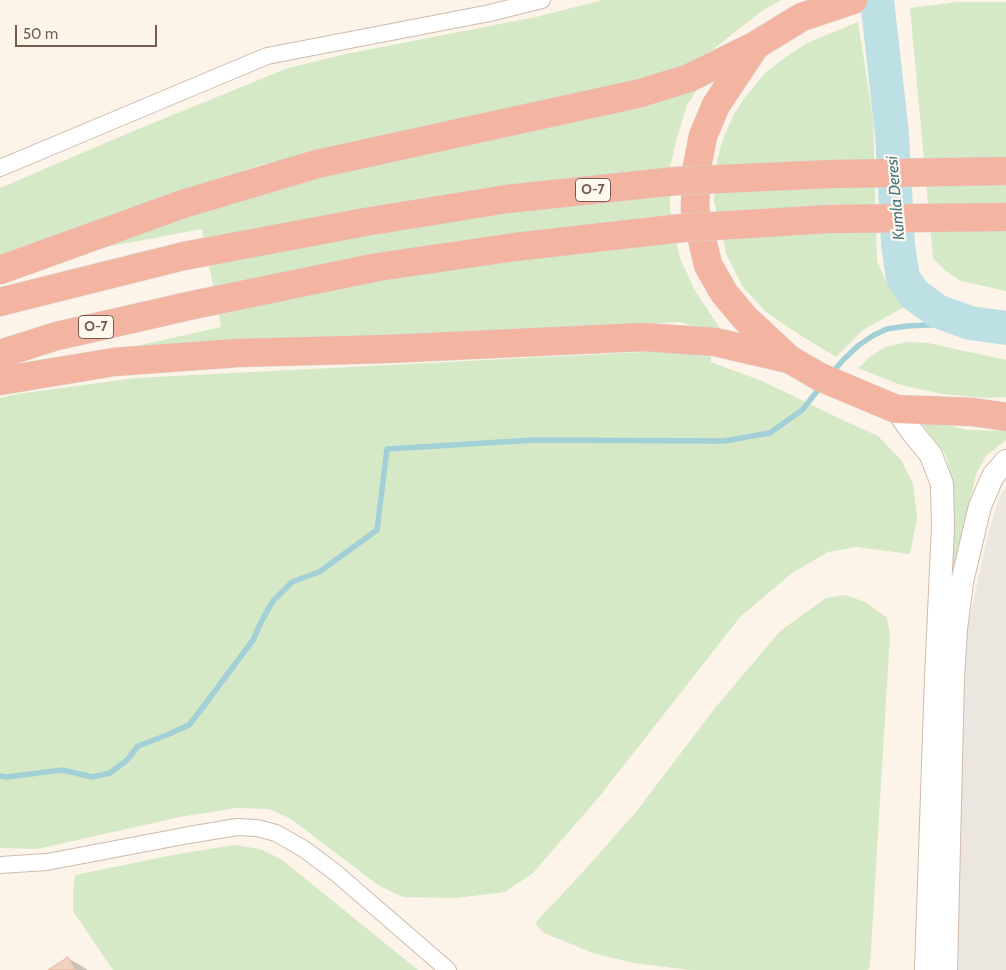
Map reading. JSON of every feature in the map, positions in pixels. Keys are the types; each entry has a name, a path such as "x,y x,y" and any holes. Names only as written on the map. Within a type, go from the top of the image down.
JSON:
{"highway":[{"path":"0,270 183,204 317,164 641,93 689,78 756,45 802,17 853,0"},
{"path":"756,45 716,105 703,136 696,172 695,209 708,266 724,293 745,318 789,360"},
{"name":"O-7","path":"0,302 184,256 365,222 507,199 676,181 831,174 1006,171"},
{"name":"O-7","path":"0,354 57,336 193,305 378,267 515,247 682,228 829,219 1006,217"},
{"path":"0,381 114,362 237,353 388,350 643,337 715,342 789,360 859,394 896,408 974,412 1006,417"}],"main road":[{"path":"896,408 930,455 942,484 943,526 926,970"},
{"path":"946,970 953,678 956,629 962,582 980,506 993,476 1006,461"}],"street":[{"path":"0,168 267,56 490,13 542,0"},
{"path":"0,865 46,862 188,835 237,828 257,828 276,833 304,849 336,873 448,970"}],"shaded area":[{"path":"1006,488 1006,970 946,970 967,631 987,538 999,498"}],"green space":[{"path":"603,0 781,0 762,11 712,50 686,64 647,78 257,166 0,256 0,188 131,132 288,68 346,54 536,17"},
{"path":"958,2 1006,2 1006,291 961,281 946,271 933,258 910,8"},
{"path":"858,22 873,118 877,261 887,283 904,307 863,330 836,357 766,312 743,287 727,256 714,201 717,160 723,139 734,114 746,96 766,72 807,43"},
{"path":"703,81 687,105 677,138 670,167 670,209 680,258 694,289 725,336 680,322 114,351 221,327 202,229 86,251 296,181"},
{"path":"908,342 928,343 1006,360 1006,397 985,398 942,394 901,385 858,368 885,347"},
{"path":"662,351 711,357 711,362 762,381 878,436 901,460 913,483 917,518 910,554 856,547 828,552 792,573 740,617 599,797 533,873 505,892 456,898 403,897 378,885 291,819 269,809 236,808 180,817 37,849 0,848 0,398 135,378"},
{"path":"931,421 967,430 1006,431 1006,440 986,456 976,474 952,577 954,501 952,479 946,455 921,423"},
{"path":"845,595 865,602 887,618 890,635 870,966 868,970 690,970 633,963 593,953 544,933 535,923 636,812 715,708 780,631 826,598"},
{"path":"234,845 260,849 281,859 418,970 113,970 73,911 75,875 178,854"}],"building":[{"path":"68,957 76,970 48,970"}],"waterway":[{"name":"Kumla Deresi","path":"877,0 892,134 898,244 903,278 914,294 937,311 970,323 1006,328"},
{"path":"831,374 859,345 887,329 907,326 970,323"},
{"path":"0,776 7,777 62,770 93,777 110,773 127,760 138,746 189,725 253,640 273,601 292,582 319,572 377,530 387,449 534,440 724,441 770,433 802,410 822,385"}]}
